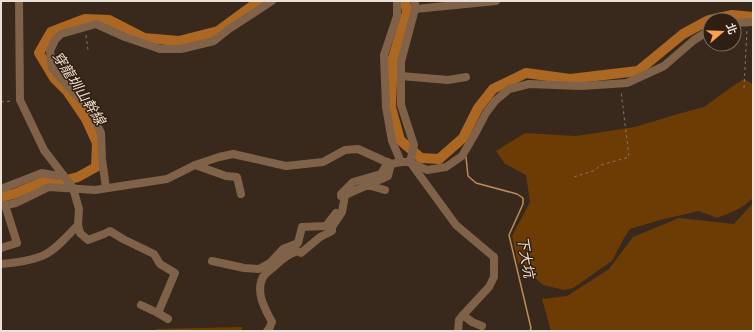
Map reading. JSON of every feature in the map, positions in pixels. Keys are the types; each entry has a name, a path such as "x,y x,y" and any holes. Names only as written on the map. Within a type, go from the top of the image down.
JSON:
{"street":[{"path":"19,1 20,100 44,150 72,188 79,209 78,225 80,232 88,240 110,230 123,239 154,254 160,264 175,273 158,313"},
{"path":"106,188 102,159 101,133 89,108 52,68 50,51 55,40 62,34 96,24 125,37 160,49 181,50 214,41 229,29 272,1"},
{"path":"396,1 397,16 384,54 386,107 392,141 401,162"},
{"path":"458,331 459,320 489,287 494,277 494,257 456,225 410,162 414,144 401,106 401,62 415,5 496,1"},
{"path":"1,248 17,243 3,205 16,203 49,187 96,190 166,179 195,165 233,154 286,166 323,162 345,150 358,149 389,163 410,162 427,170 446,167 462,156 490,107 509,89 529,84 581,86 627,83 664,66 702,35"},
{"path":"401,76 448,80 466,77"},
{"path":"267,331 270,329 272,322 263,305 260,288 264,277 280,261 292,253 298,251 301,253 320,237 332,231 332,227 342,212 344,195 388,176 389,163"},
{"path":"212,261 244,268 259,269 270,263 283,249 298,243 302,227 326,226 337,211 342,194 353,182 381,174 389,163"},
{"path":"195,165 226,176 237,178 241,194"},
{"path":"1,189 42,173 58,176 63,175"},
{"path":"366,186 385,190"},
{"path":"1,264 26,261 43,256 65,239 78,225"},
{"path":"141,305 168,319"},
{"path":"463,315 472,322 482,326"}],"path":[{"path":"744,88 750,22"},
{"path":"85,27 88,50"},
{"path":"52,68 65,66 71,68"},
{"path":"574,177 593,171 601,165 629,157 621,84"},
{"path":"1,102 20,100"}],"shaded area":[{"path":"744,79 753,84 753,198 749,202 736,210 717,218 699,211 630,229 612,261 573,288 564,290 543,285 518,263 512,236 530,202 526,175 505,164 496,151 525,133 576,136 635,127 704,107"},
{"path":"753,203 753,331 551,331 542,299 567,296 609,269 633,237 679,218 734,224"},
{"path":"242,327 242,331 155,331 157,329"}],"waterway":[{"name":"穿龍圳山幹線","path":"1,197 14,194 47,180 63,181 78,177 96,167 97,143 86,119 67,91 54,78 39,53 51,32 85,19 109,20 144,38 179,41 218,31 259,1"},
{"name":"穿龍圳山幹線","path":"405,1 407,12 393,58 391,107 400,140 421,158 439,159 463,138 478,108 493,89 526,73 570,79 638,71 683,34 702,24"},
{"name":"穿龍圳山幹線","path":"742,16 753,17"},
{"name":"下大坑","path":"466,141 467,130"},
{"name":"下大坑","path":"466,157 468,176 476,183 517,194 523,198 523,204 509,235 531,328 530,331"}]}
